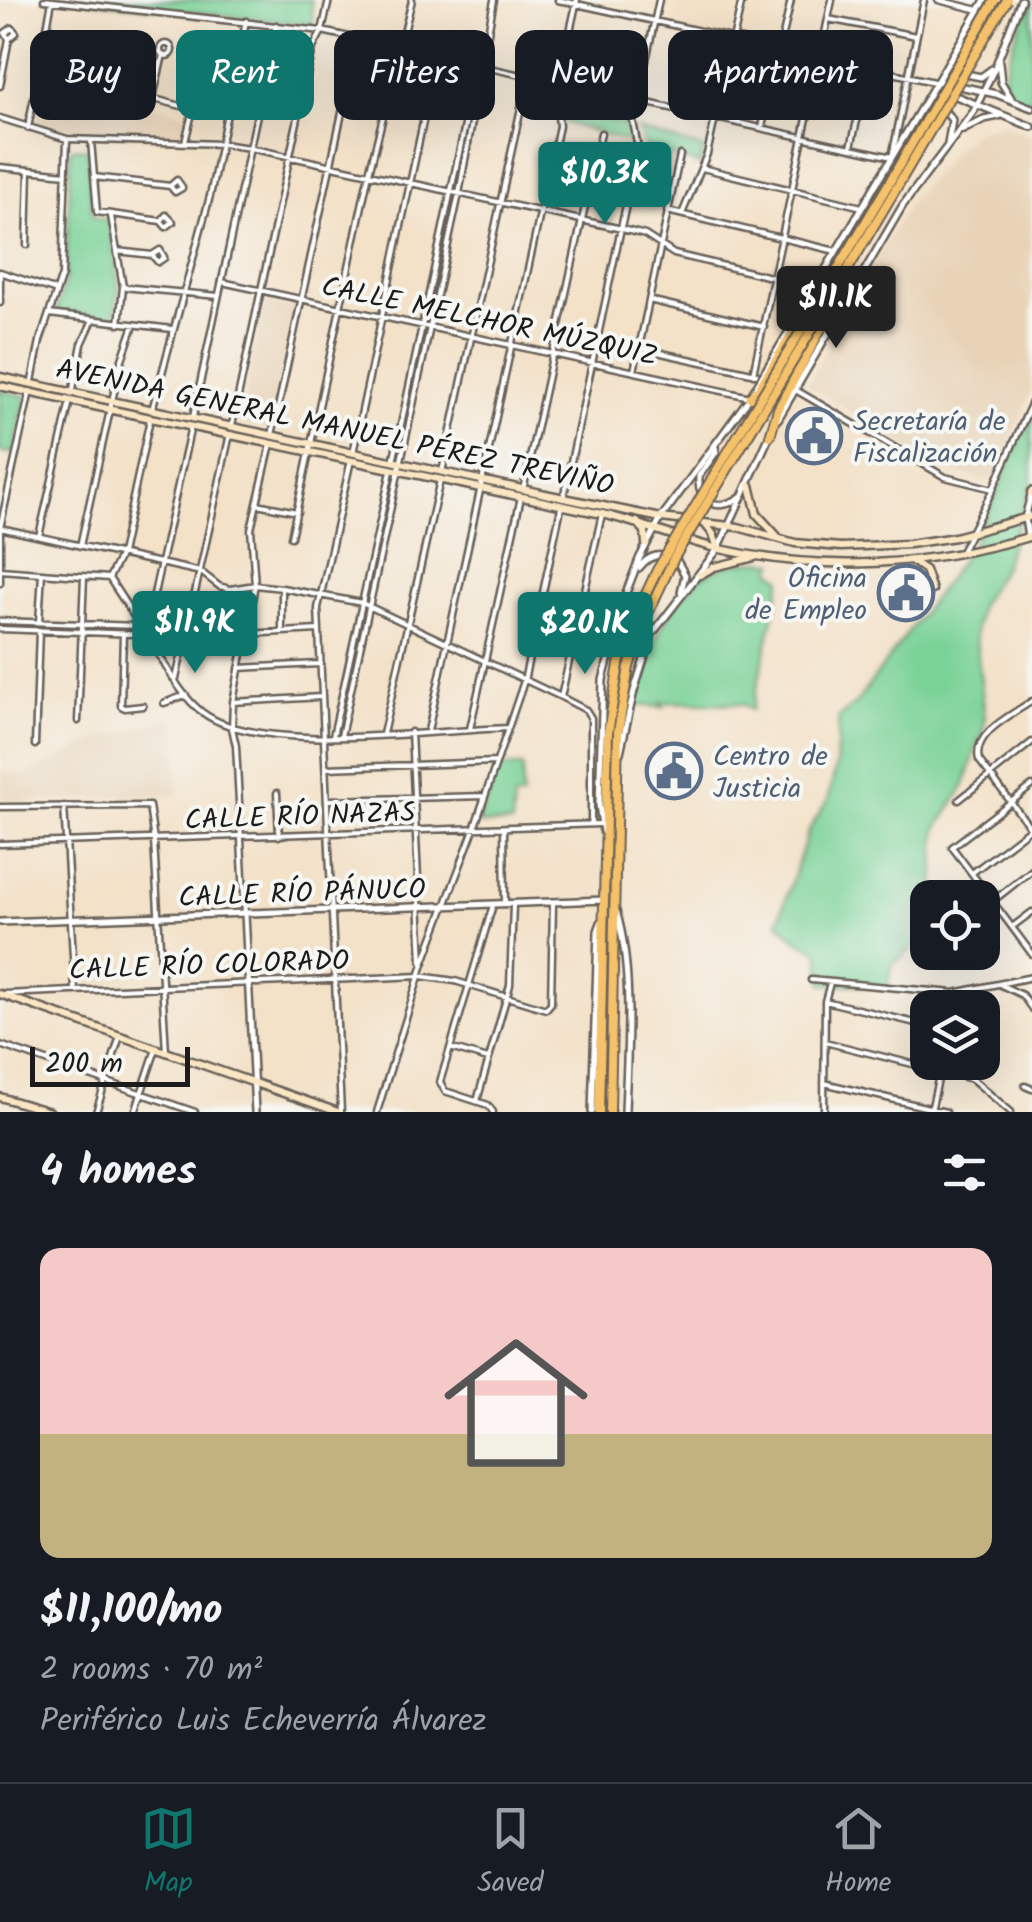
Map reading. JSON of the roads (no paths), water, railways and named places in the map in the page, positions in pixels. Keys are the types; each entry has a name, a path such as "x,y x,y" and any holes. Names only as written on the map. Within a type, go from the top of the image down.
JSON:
{"highway":[{"path":"815,316 828,304 995,0"},
{"path":"610,1112 605,918 608,733 624,666 674,558 815,316 834,275 1007,0"},
{"path":"750,396 758,390 822,283 834,275"},
{"path":"770,436 778,409 826,320 828,304"},
{"path":"596,1112 616,910 624,666"}],"main road":[{"name":"AVENIDA GENERAL MANUEL PÉREZ TREVIÑO","path":"0,378 30,388 563,502 731,526 795,543 880,547 930,542 1029,517"},
{"name":"AVENIDA GENERAL MANUEL PÉREZ TREVIÑO","path":"0,386 30,388"},
{"path":"748,489 760,520 782,540"},
{"name":"AVENIDA GENERAL MANUEL PÉREZ TREVIÑO","path":"563,502 718,549 790,561 862,566 912,561 960,554 1030,536"},
{"path":"636,522 645,531 646,544"},
{"path":"704,523 718,549"},
{"path":"790,561 795,543"},
{"path":"700,575 761,556"},
{"path":"912,561 925,570 932,590"},
{"path":"0,994 340,1112"},
{"path":"0,1097 50,1112"}],"street":[{"path":"44,0 334,34"},
{"path":"176,678 312,48 322,31 329,0"},
{"path":"405,30 412,0"},
{"path":"488,30 494,0"},
{"path":"558,0 696,30"},
{"path":"606,10 608,0"},
{"path":"648,50 659,0"},
{"path":"736,30 742,0"},
{"path":"785,30 791,0"},
{"path":"826,30 832,0"},
{"path":"892,157 924,0"},
{"path":"938,0 979,10"},
{"path":"605,838 601,824 602,680 646,544 660,518 750,396 985,0"},
{"path":"618,766 644,653 656,628 718,549 794,389 903,205 977,105 1022,0"},
{"path":"47,30 52,1"},
{"path":"570,30 576,2"},
{"path":"828,19 916,36"},
{"path":"109,578 121,554 172,328 222,144 246,22"},
{"path":"150,612 276,25"},
{"path":"965,34 959,62 966,74 981,77 996,65"},
{"path":"0,86 10,39"},
{"path":"156,85 163,56"},
{"path":"999,57 1001,82 1014,100"},
{"path":"893,74 984,91 1032,108"},
{"path":"934,84 1032,127"},
{"path":"1013,119 1011,108 1023,104"},
{"path":"914,121 931,109 944,110 953,126 948,146"},
{"path":"958,132 984,119 1002,116"},
{"path":"0,118 67,139 250,148 622,228 674,254 774,278"},
{"path":"28,128 30,120"},
{"path":"185,142 190,120"},
{"path":"255,1112 233,702 255,585 251,537 257,504 340,120"},
{"path":"292,537 383,120"},
{"path":"340,1112 318,630 321,593 424,120"},
{"path":"341,736 466,120"},
{"path":"333,736 362,603 416,392 475,120"},
{"path":"384,734 518,120"},
{"path":"428,731 558,120"},
{"path":"377,1112 422,967 524,681 638,149 633,120"},
{"path":"682,214 702,168 715,120"},
{"path":"733,120 892,157"},
{"path":"762,127 764,120"},
{"path":"754,374 807,120"},
{"path":"851,148 857,120"},
{"path":"470,729 601,133"},
{"path":"0,583 0,528 48,314 62,275 67,139"},
{"path":"91,141 97,212 161,221"},
{"path":"633,372 680,155"},
{"path":"0,167 66,174"},
{"path":"702,168 862,207"},
{"path":"27,245 29,170"},
{"path":"94,177 170,186"},
{"path":"668,210 836,251"},
{"path":"111,216 122,287 118,324"},
{"path":"116,251 152,255"},
{"path":"436,258 444,259"},
{"path":"0,303 0,272 57,291"},
{"name":"CALLE MELCHOR MÚZQUIZ","path":"222,282 750,396"},
{"path":"122,287 218,296"},
{"path":"649,300 764,327"},
{"path":"48,314 172,328"},
{"path":"39,536 82,344 92,320"},
{"path":"80,546 110,405 134,325"},
{"path":"638,348 762,376"},
{"path":"794,389 945,478 994,490"},
{"path":"408,392 416,392"},
{"path":"960,554 994,490 1032,402"},
{"path":"715,447 716,452 699,476 702,496 714,506 722,506 748,489"},
{"path":"1032,492 1032,547"},
{"path":"257,504 297,512"},
{"path":"561,698 602,514"},
{"path":"0,528 200,572 236,590 255,585 321,593 362,603 586,710 591,718 591,824"},
{"path":"634,574 653,556 677,561 685,575 678,600"},
{"path":"0,570 109,578"},
{"path":"40,622 42,573"},
{"path":"78,720 84,577"},
{"path":"109,578 138,625 137,634"},
{"path":"282,588 282,632"},
{"path":"0,622 150,625 152,632 148,637"},
{"path":"0,629 148,637 186,695 206,716 232,728 260,734 341,736 508,728"},
{"path":"35,745 39,630"},
{"path":"246,634 318,630"},
{"path":"123,634 121,706 144,706"},
{"path":"239,668 320,664"},
{"path":"164,703 186,695"},
{"path":"233,702 321,697"},
{"path":"972,873 1031,829 978,756 980,740 1031,704"},
{"path":"411,732 422,967"},
{"path":"959,800 1032,742"},
{"path":"326,768 496,762"},
{"path":"977,880 952,847 1032,786"},
{"path":"277,792 278,836"},
{"path":"328,800 485,796"},
{"path":"0,807 144,804 150,808 166,1052"},
{"path":"64,806 74,990"},
{"name":"CALLE RÍO NAZAS","path":"0,844 601,824"},
{"path":"477,1100 508,998 509,904 504,828"},
{"path":"1000,895 1032,870"},
{"name":"CALLE RÍO PÁNUCO","path":"0,922 605,900"},
{"name":"CALLE RÍO COLORADO","path":"0,994 420,976 548,1008 553,902"},
{"path":"492,1112 490,1106 441,1087 440,1079 493,905"},
{"path":"616,910 622,932 626,985 625,1112"},
{"path":"1000,911 1032,954"},
{"path":"1012,927 1032,912"},
{"path":"596,1112 598,930 605,918"},
{"path":"972,990 1032,977"},
{"path":"811,980 920,990"},
{"path":"824,1112 825,1000 830,982"},
{"path":"1002,985 1032,998"},
{"path":"1022,995 1032,1009"},
{"path":"825,1000 910,1021"},
{"path":"96,1112 120,1036"},
{"path":"824,1042 910,1063"},
{"path":"0,1045 194,1112"},
{"path":"450,1048 490,1060"},
{"path":"135,1112 156,1049"},
{"path":"931,1111 938,1080"},
{"path":"972,1080 1011,1112"},
{"path":"824,1082 946,1112"},
{"path":"1025,1086 1032,1089"}],"place":[{"name":"Secretaría de Fiscalización","path":"814,436"},
{"name":"Oficina de Empleo","path":"906,593"},
{"name":"Centro de Justicia","path":"674,771"}]}
